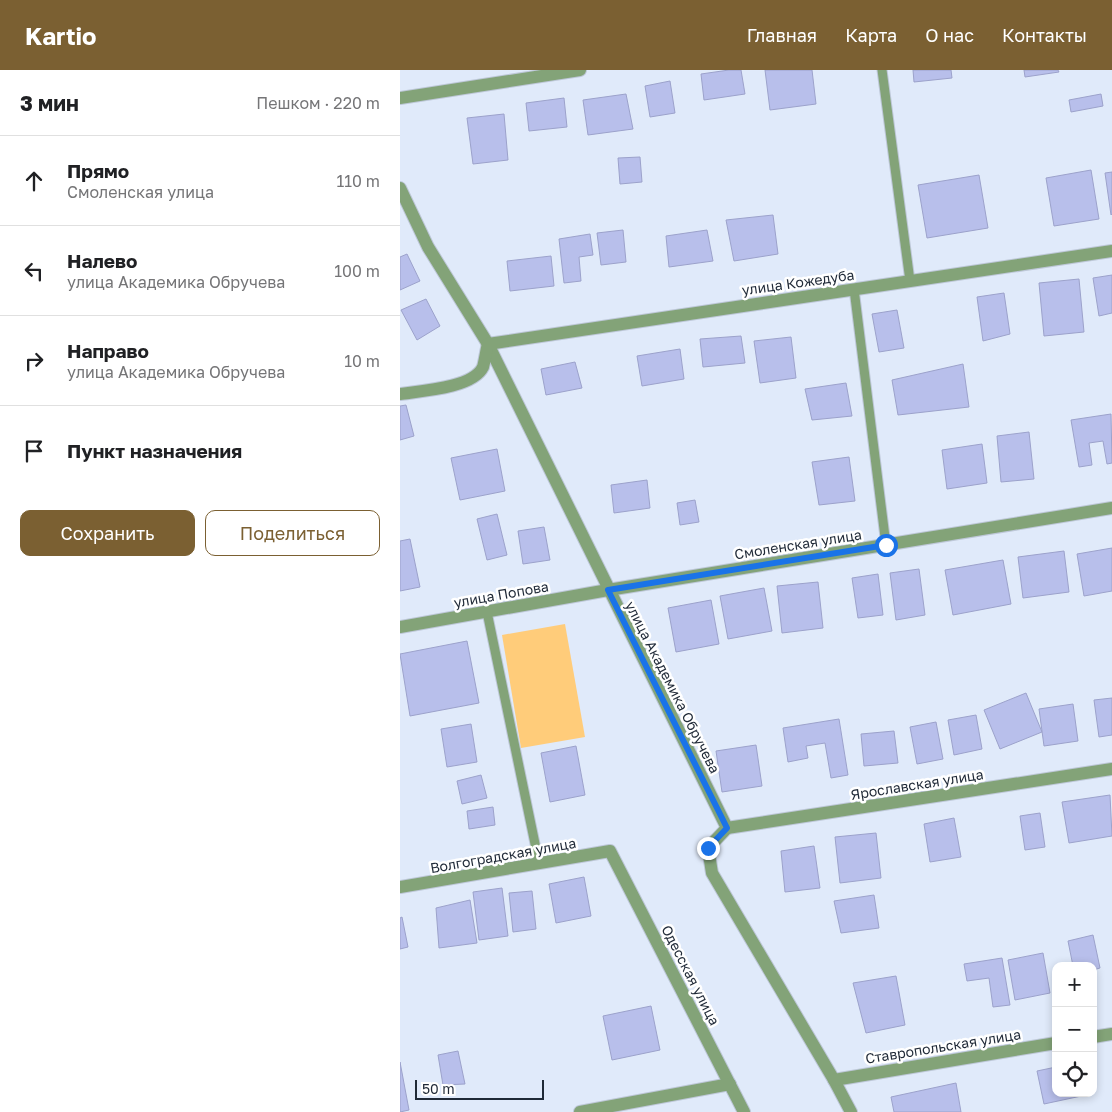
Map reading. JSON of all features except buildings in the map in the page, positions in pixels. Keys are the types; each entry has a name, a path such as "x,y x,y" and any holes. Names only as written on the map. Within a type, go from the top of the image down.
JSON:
{"street":[{"path":"400,98 580,70"},
{"name":"улица Академика Обручева","path":"400,188 428,247 488,344 727,828"},
{"name":"улица Кожедуба","path":"488,344 1112,251"},
{"path":"400,394 449,387 469,379 482,368 488,344"},
{"name":"Смоленская улица","path":"608,590 1112,508"},
{"name":"улица Попова","path":"400,626 608,590"},
{"name":"Ярославская улица","path":"727,828 1112,769"},
{"path":"727,828 708,848 712,873 851,1112"},
{"name":"Волгоградская улица","path":"400,887 610,852"},
{"name":"Одесская улица","path":"610,852 744,1112"},
{"path":"1097,1036 1112,1034"},
{"name":"Ставропольская улица","path":"834,1080 1052,1044"},
{"path":"580,1112 730,1084"}],"lane":[{"path":"882,70 910,281"},
{"path":"854,289 886,545"},
{"path":"487,612 540,864"}],"shaded area":[{"path":"565,624 585,737 521,748 502,635"}],"route":[{"path":"708,848 727,828 608,590 886,545"}]}
